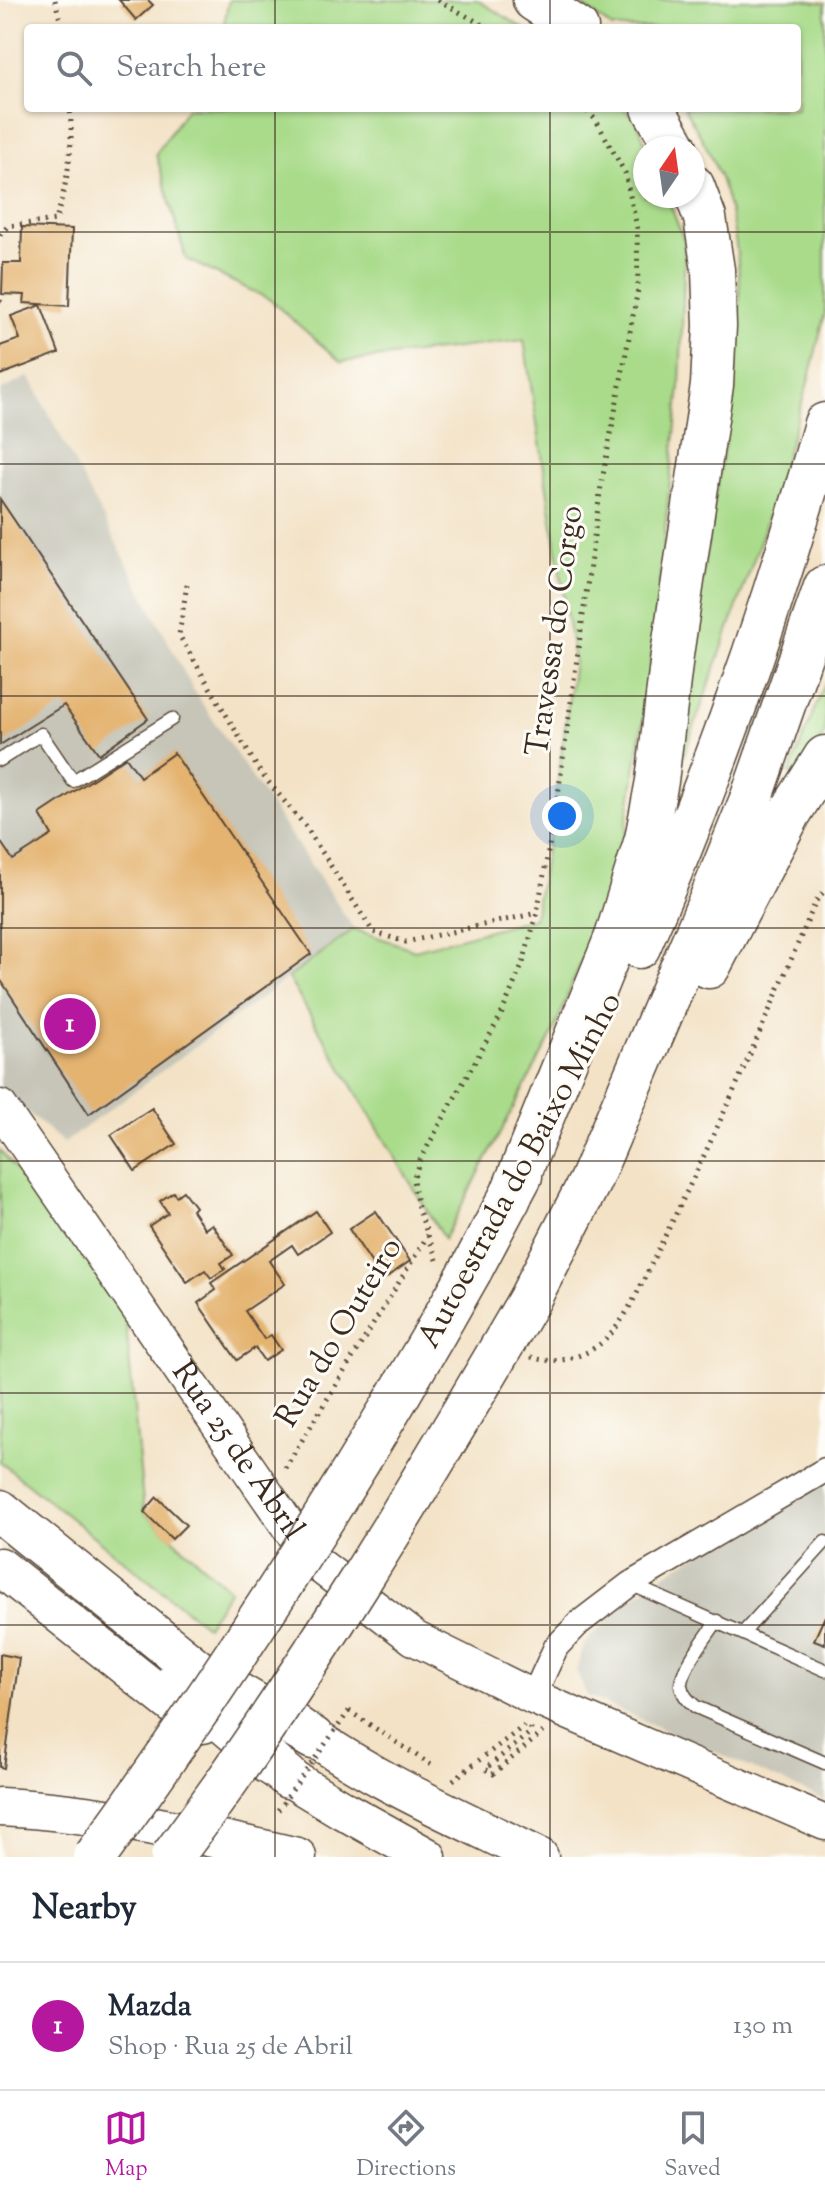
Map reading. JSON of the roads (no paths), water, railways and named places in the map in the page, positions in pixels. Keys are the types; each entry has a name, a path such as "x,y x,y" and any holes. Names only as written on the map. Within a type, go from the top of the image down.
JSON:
{"highway":[{"path":"534,0 571,24"},
{"path":"655,112 669,136"},
{"path":"509,1200 616,937 643,852 657,781 672,655 712,385 715,326 713,270 701,208"},
{"name":"Autoestrada do Baixo Minho","path":"95,1857 165,1759 326,1518 455,1269 509,1200 611,1006 682,847 765,619 825,424"},
{"name":"Autoestrada do Baixo Minho","path":"172,1857 325,1635 410,1501 529,1300 590,1181 752,797 825,587"},
{"path":"590,1181 654,1077 752,883 825,757"},
{"path":"0,1489 127,1595 313,1738"},
{"path":"0,1511 197,1670 405,1789 539,1857"},
{"path":"0,1542 114,1636 185,1688 283,1794"},
{"path":"0,1567 283,1794 427,1857"},
{"path":"0,1807 46,1810 162,1827 297,1857"}],"main road":[{"name":"Rua 25 de Abril","path":"0,1107 311,1559 414,1638 545,1701 825,1823"}],"street":[{"path":"545,1701 556,1647 579,1623 630,1584 825,1470"}],"lane":[{"path":"0,760 41,734 73,781 172,719"},
{"path":"743,1633 825,1542"},
{"path":"630,1584 825,1670"},
{"path":"717,1621 684,1673 681,1685 686,1698 696,1707 825,1763"}],"place":[{"name":"Mazda","path":"70,1024"}]}
